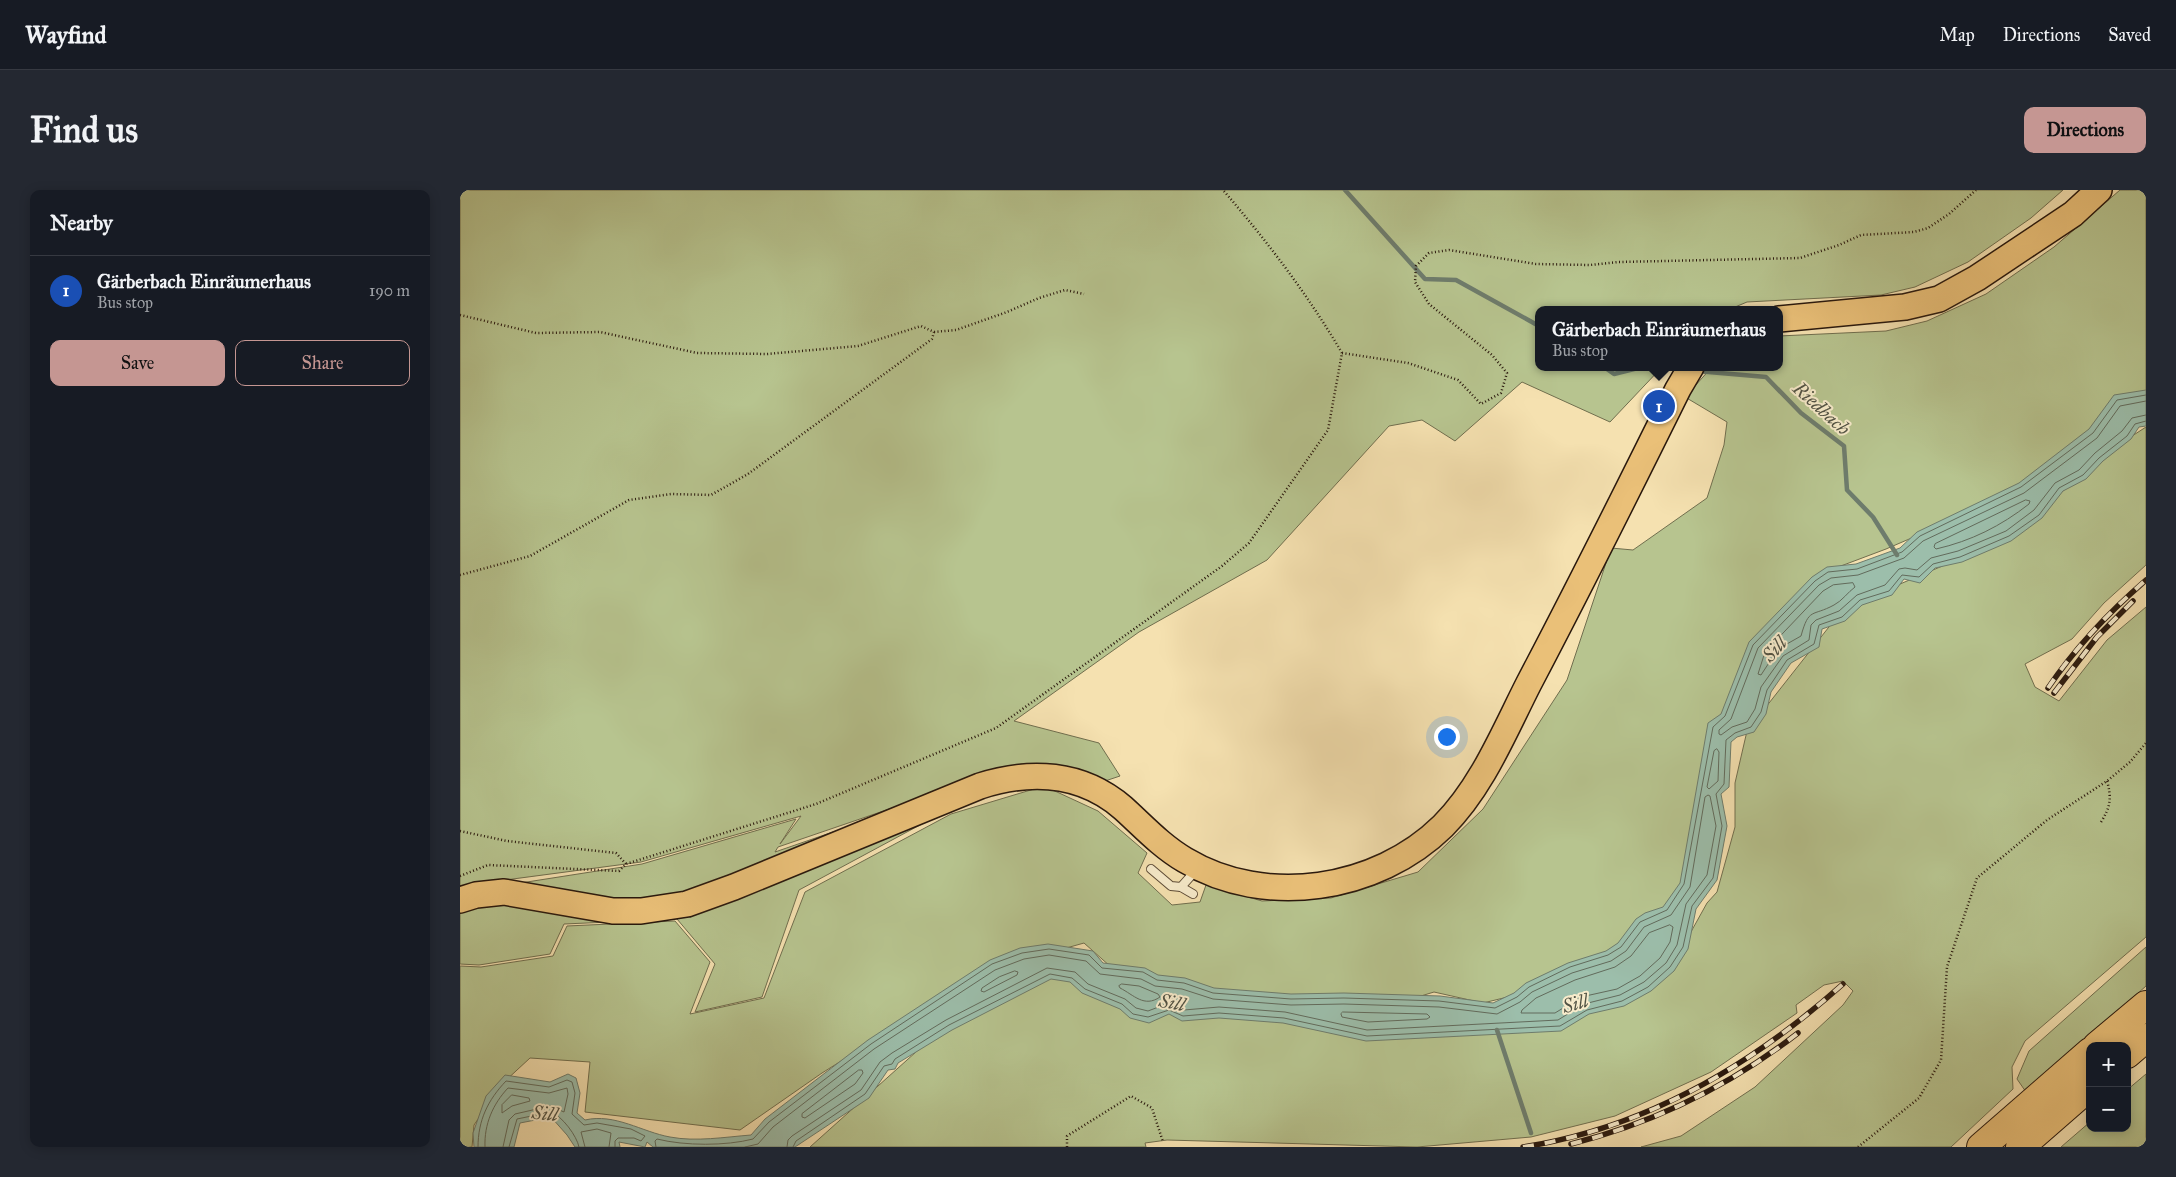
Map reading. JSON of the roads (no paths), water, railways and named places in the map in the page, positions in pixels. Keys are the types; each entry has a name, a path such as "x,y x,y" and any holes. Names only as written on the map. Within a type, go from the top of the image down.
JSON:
{"highway":[{"path":"2102,1042 2146,1005"},
{"path":"2131,1051 2146,1038"},
{"path":"1981,1147 2086,1055"},
{"path":"2020,1147 2089,1087"}],"main road":[{"path":"1783,319 1905,307 1939,299 1977,278 2073,214 2099,190"},
{"path":"460,900 476,895 504,892 613,911 641,911 686,904 734,887 980,786 999,780 1031,775 1069,779 1100,792 1123,808 1165,848 1198,868 1228,878 1265,886 1296,888 1346,880 1386,866 1416,848 1441,827 1465,800 1486,766 1689,371"}],"lane":[{"path":"1181,887 1198,868"},
{"path":"1151,869 1171,886 1181,887 1193,894"}],"water":[{"name":"Sill","path":"2146,390 2146,426 2139,427 2131,439 2103,461 2086,479 2063,491 2042,518 2011,541 1962,562 1935,568 1920,583 1904,579 1892,595 1862,605 1845,621 1822,629 1819,647 1791,663 1771,692 1766,714 1754,732 1737,737 1731,742 1729,787 1721,794 1727,826 1717,880 1696,909 1688,949 1674,971 1651,991 1624,1006 1589,1014 1561,1031 1366,1041 1283,1023 1219,1018 1182,1021 1169,1014 1149,1023 1130,1018 1120,1009 1082,993 1070,982 1051,979 952,1030 898,1063 895,1069 888,1070 869,1098 795,1147 653,1147 647,1142 645,1147 619,1142 620,1147 575,1147 551,1117 520,1123 514,1147 474,1147 473,1133 486,1096 505,1075 550,1082 568,1074 576,1078 580,1093 577,1113 585,1120 607,1119 660,1135 690,1139 751,1135 765,1119 868,1040 990,960 1020,948 1048,944 1093,951 1103,963 1145,968 1158,975 1185,978 1214,988 1291,994 1344,993 1440,996 1493,1003 1514,993 1526,983 1568,963 1606,951 1618,943 1636,919 1645,913 1663,907 1680,883 1708,723 1721,714 1749,642 1812,577 1827,567 1856,564 1900,548 1917,532 2019,483 2089,429 2114,395"}],"waterway":[{"name":"Riedbach","path":"1345,190 1425,279 1456,280 1535,324"},
{"name":"Riedbach","path":"1610,371 1614,374 1626,371"},
{"name":"Riedbach","path":"1697,371 1766,377 1801,413 1844,446 1847,490 1873,517 1897,555"},
{"path":"1497,1030 1531,1133"}],"railway":[{"path":"2048,688 2093,631 2146,580"},
{"path":"2054,693 2097,637 2133,601"},
{"path":"1523,1147 1568,1138 1612,1125 1654,1109 1695,1089 1734,1067 1771,1041 1808,1014 1843,984"},
{"path":"1571,1144 1632,1125 1690,1100 1746,1069 1798,1033"}],"place":[{"name":"Gärberbach Einräumerhaus","path":"1659,406"}]}
